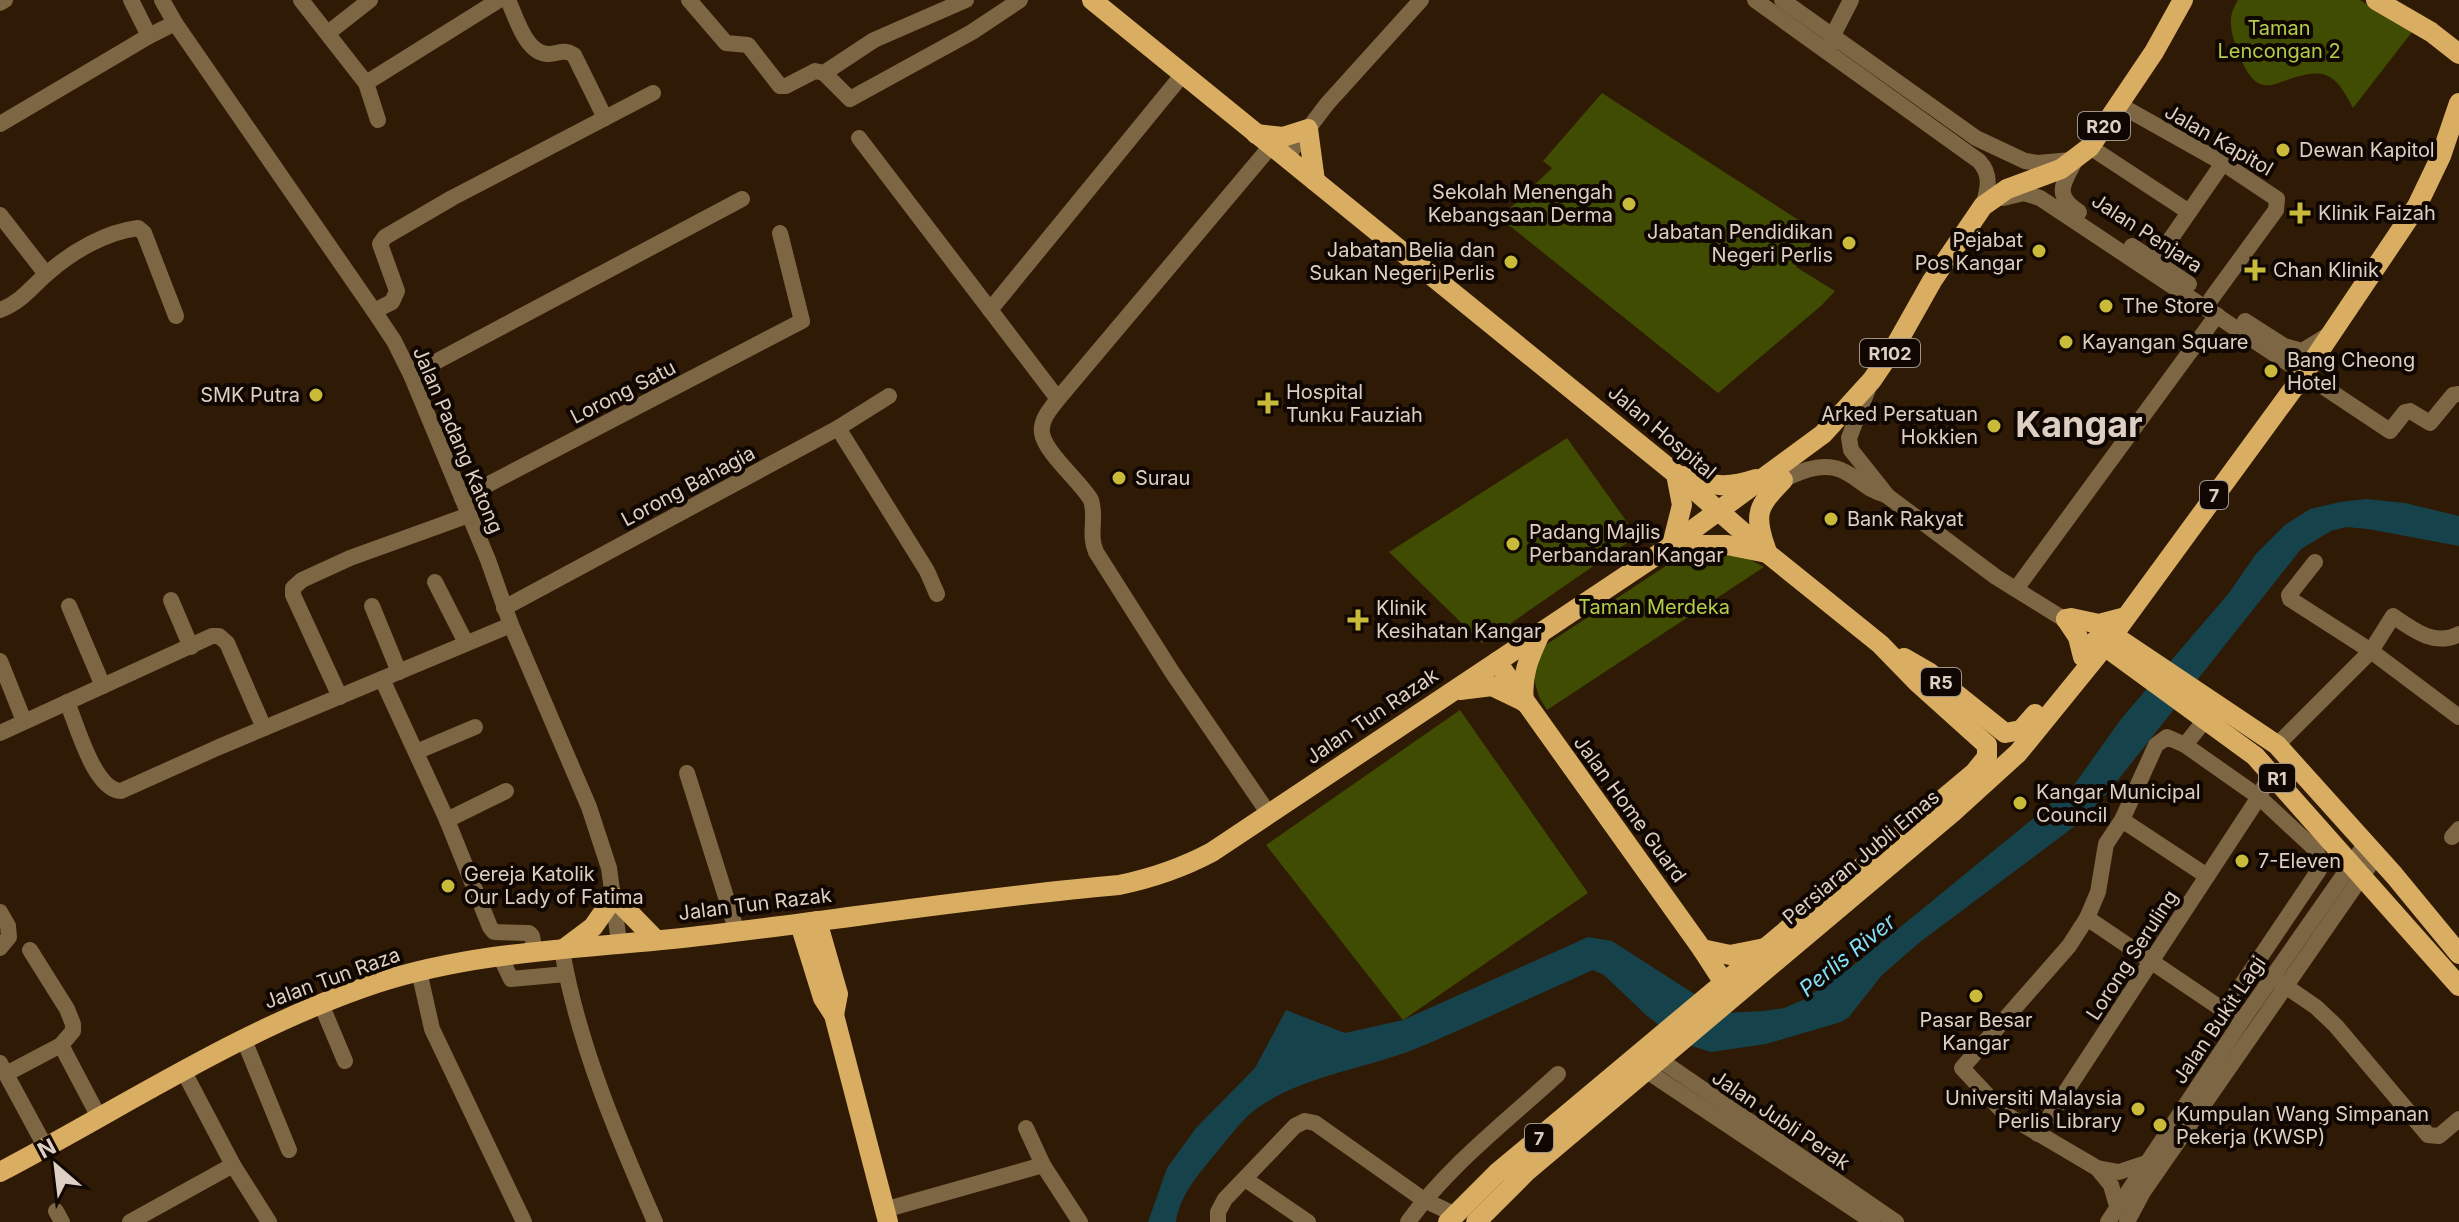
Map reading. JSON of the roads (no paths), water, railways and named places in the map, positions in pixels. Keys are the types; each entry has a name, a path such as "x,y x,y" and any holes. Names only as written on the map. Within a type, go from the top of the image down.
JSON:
{"main road":[{"name":"R5","path":"1092,0 1271,146"},
{"name":"R20","path":"1983,206 2007,189 2048,174 2083,153 2154,52 2183,0"},
{"path":"2376,0 2431,32 2459,54"},
{"path":"2431,32 2459,37"},
{"path":"2438,163 2459,103"},
{"name":"7","path":"2082,665 2126,617 2304,374 2417,206 2459,125"},
{"path":"1271,146 1283,137 1308,129 1315,181"},
{"name":"Jalan Hospital","path":"1271,146 1676,474 1767,553 1880,644 1930,673 1998,744"},
{"name":"Jalan Tun Razak","path":"619,942 737,932 1119,885 1152,878 1200,859 1719,512 1775,478 1823,434 1872,380 1932,281 1983,206"},
{"path":"1767,553 1727,545 1672,545 1682,505 1676,474 1731,487 1775,478"},
{"path":"1767,553 1757,526 1758,511 1775,478"},
{"path":"2082,665 2078,637 2066,619 2099,624 2126,617"},
{"path":"1524,702 1524,670 1540,634"},
{"name":"R1","path":"2105,640 2197,707 2255,756 2459,986"},
{"name":"Jalan Home Guard","path":"1497,662 1702,949"},
{"path":"1998,744 2009,734 2025,728 2082,665 2144,667"},
{"name":"Persiaran Jubli Emas","path":"1722,995 1767,947 1947,806 1987,757 1988,748 2029,740 2082,665"},
{"path":"1448,694 1467,687 1492,686 1524,702"},
{"name":"R1","path":"2197,707 2277,745 2371,849 2459,954"},
{"name":"Persiaran Jubli Emas","path":"1722,995 1947,806 1998,744"},
{"path":"562,950 593,927 614,897 655,939"},
{"path":"809,922 838,994 834,1015 886,1216"},
{"name":"Jalan Tun Raza","path":"0,1172 281,1020 321,1004 450,963 619,942"},
{"path":"1702,949 1730,955 1767,947"},
{"path":"1702,949 1722,995"},
{"name":"7","path":"1451,1218 1497,1173 1646,1060 1722,995"},
{"name":"7","path":"1476,1222 1646,1060"}],"street":[{"path":"131,0 149,36"},
{"name":"Jalan Padang Katong","path":"162,0 394,341 411,375 511,625 589,807 609,868 619,942"},
{"path":"301,0 366,83 378,120"},
{"path":"328,33 370,0"},
{"path":"366,83 499,0"},
{"path":"508,0 526,38 536,50 546,53 565,51 574,55 605,118"},
{"path":"689,0 726,43 748,45 780,86 786,86 811,71 824,73 845,96 853,98 987,23 1020,0"},
{"path":"824,73 874,40 966,0"},
{"path":"1269,814 1172,672 1096,552 1092,542 1095,511 1091,500 1048,446 1042,432 1043,423 1058,399 1271,146 1308,129 1421,0"},
{"path":"1755,0 1979,161 1988,175 1989,185 1983,206"},
{"path":"1782,0 1976,138 2007,154 2038,163 2083,153 2189,212"},
{"path":"1828,54 1833,35 1851,0"},
{"path":"0,124 175,23"},
{"path":"990,310 1183,74"},
{"path":"374,311 392,302 397,291 380,244 385,237 452,198 653,93"},
{"name":"Jalan Kapitol","path":"2118,104 2223,163 2277,199 2276,210 2211,299"},
{"path":"859,138 1058,399"},
{"name":"Jalan Penjara","path":"2083,153 2062,186 2065,203 2293,349 2302,351 2311,348 2336,328"},
{"path":"2156,260 2223,163"},
{"name":"Jalan Penjara","path":"1983,206 2024,193 2040,198 2390,431 2401,414 2410,411 2430,423 2453,395 2459,394"},
{"path":"411,375 742,199"},
{"path":"0,215 46,274"},
{"path":"0,310 25,296 46,274 91,243 138,228 144,233 176,316"},
{"name":"Lorong Satu","path":"462,498 802,321 780,233"},
{"path":"2016,589 2217,315"},
{"path":"1872,380 1849,438 1856,459 1886,495"},
{"name":"Lorong Bahagia","path":"504,608 838,428 889,396"},
{"path":"838,428 927,571 937,594"},
{"path":"1775,478 1805,470 1839,469 1876,493 1886,495 2016,589 2105,640"},
{"path":"340,697 293,595 293,588 302,580 350,558 469,515"},
{"path":"2315,562 2289,595 2290,599 2371,651 2459,717"},
{"path":"435,582 466,643"},
{"path":"171,600 191,647"},
{"path":"69,606 103,686"},
{"path":"372,606 399,672"},
{"path":"2277,745 2371,651 2393,616 2435,639 2459,634"},
{"path":"67,702 99,778 114,791 127,790 264,728 511,625"},
{"path":"0,733 212,636 224,639 264,728"},
{"path":"0,661 24,721"},
{"path":"382,679 447,820 490,927 500,934 529,933 534,940 535,952"},
{"path":"2185,745 2197,707"},
{"path":"416,752 475,727"},
{"path":"2146,1163 2119,1172 2097,1168 2000,1109 1962,1068 2069,946 2087,918 2098,892 2106,844 2122,820 2161,740 2173,738 2259,797 2316,850 2320,860 2319,870 2224,1011"},
{"name":"Lorong Seruling","path":"2038,1134 2259,797 2271,772"},
{"path":"687,773 737,932"},
{"path":"447,820 506,791"},
{"path":"2122,820 2207,876"},
{"name":"Jalan Bukit Lagi","path":"2127,1222 2143,1192 2279,982 2371,849"},
{"path":"0,912 8,926 9,937 0,948"},
{"path":"2087,918 2241,1022"},
{"path":"30,950 73,1024 69,1039 61,1045 3,1068 46,1148"},
{"path":"562,950 594,1069 655,1222"},
{"path":"500,956 511,979 566,974"},
{"path":"419,971 432,1029 524,1222"},
{"path":"2279,982 2316,1007 2336,1026 2423,1132 2434,1137 2444,1134 2459,1119"},
{"name":"Jalan Bukit Lagi","path":"2108,1222 2241,1022 2279,982"},
{"path":"321,1004 345,1061"},
{"path":"244,1040 289,1150"},
{"path":"61,1045 100,1119"},
{"name":"Jalan Jubli Perak","path":"1646,1060 1873,1222"},
{"name":"Jalan Jubli Perak","path":"1646,1060 1896,1222"},
{"path":"184,1072 233,1165 269,1222"},
{"path":"1408,1222 1424,1200 1558,1074"},
{"path":"1218,1222 1218,1212 1225,1199 1295,1126 1305,1121 1329,1132 1451,1218"},
{"path":"1026,1128 1043,1165 1080,1222"},
{"path":"130,1222 233,1165"},
{"path":"886,1216 1043,1165"},
{"path":"2097,1168 2111,1185 2117,1206"},
{"path":"1245,1179 1308,1222"}],"water":[{"path":"2366,499 2405,503 2459,516 2459,546 2346,527 2331,531 2301,549 2083,820 1920,942 1882,975 1848,1018 1766,1044 1711,1052 1682,1043 1646,1015 1604,975 1593,970 1415,1049 1313,1081 1274,1098 1244,1120 1200,1173 1184,1196 1176,1222 1148,1222 1167,1168 1196,1128 1255,1068 1286,1010 1345,1033 1403,1020 1588,937 1612,941 1724,1013 1784,1008 1803,1000 1855,964 2074,785 2121,719 2229,593 2256,554 2285,525 2310,509"}],"place":[{"name":"Dewan Kapitol","path":"2283,150"},
{"name":"Sekolah Menengah Kebangsaan Derma","path":"1629,204"},
{"name":"Klinik Faizah","path":"2300,213"},
{"name":"Jabatan Pendidikan Negeri Perlis","path":"1849,243"},
{"name":"Pejabat Pos Kangar","path":"2039,251"},
{"name":"Jabatan Belia dan Sukan Negeri Perlis","path":"1511,262"},
{"name":"Chan Klinik","path":"2255,270"},
{"name":"The Store","path":"2106,306"},
{"name":"Kayangan Square","path":"2066,342"},
{"name":"Bang Cheong Hotel","path":"2271,371"},
{"name":"SMK Putra","path":"316,395"},
{"name":"Hospital Tunku Fauziah","path":"1268,403"},
{"name":"Arked Persatuan Hokkien","path":"1994,426"},
{"name":"Surau","path":"1119,478"},
{"name":"Bank Rakyat","path":"1831,519"},
{"name":"Padang Majlis Perbandaran Kangar","path":"1513,544"},
{"name":"Klinik Kesihatan Kangar","path":"1358,620"},
{"name":"Kangar Municipal Council","path":"2020,803"},
{"name":"7-Eleven","path":"2242,861"},
{"name":"Gereja Katolik Our Lady of Fatima","path":"448,886"},
{"name":"Pasar Besar Kangar","path":"1976,996"},
{"name":"Universiti Malaysia Perlis Library","path":"2138,1109"},
{"name":"Kumpulan Wang Simpanan Pekerja (KWSP)","path":"2160,1125"}],"district":[{"name":"Kangar","path":"2079,424"}],"park label":[{"name":"Taman Lencongan 2","path":"2279,40"},
{"name":"Taman Merdeka","path":"1654,607"}],"water label":[{"name":"Perlis River","path":"1847,955"}]}
